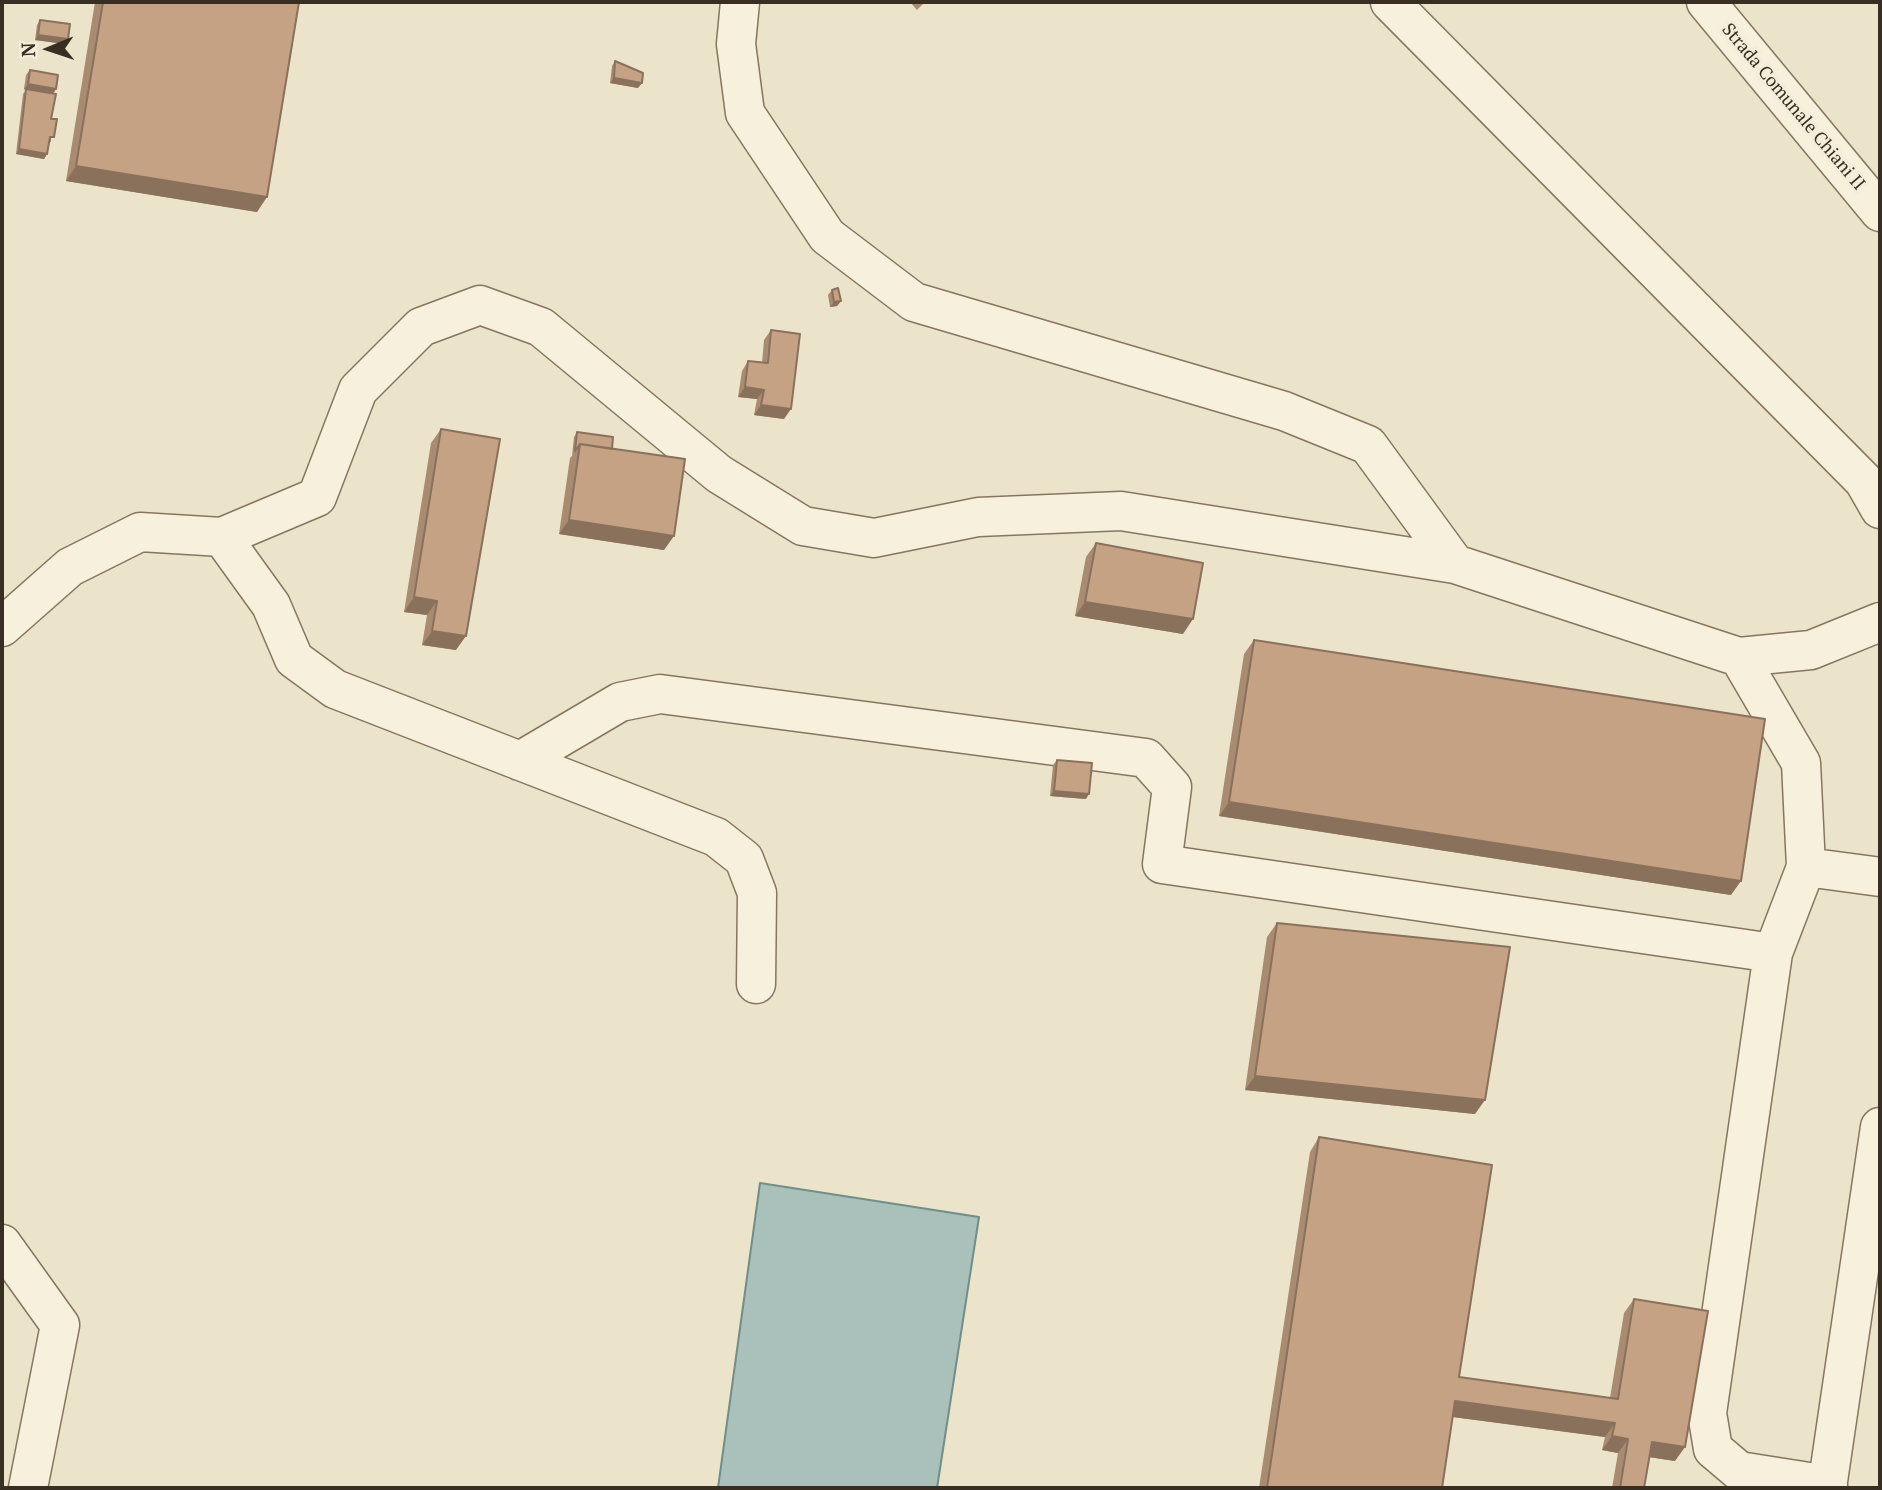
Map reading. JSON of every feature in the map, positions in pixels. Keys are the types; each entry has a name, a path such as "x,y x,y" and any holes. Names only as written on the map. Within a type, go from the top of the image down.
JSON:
{"street":[{"path":"740,2 736,44 745,113 827,236 914,302 1284,411 1368,445 1455,564"},
{"path":"1390,2 1864,481 1880,509"},
{"name":"Strada Comunale Chiani II","path":"1706,2 1880,212"},
{"path":"2,627 70,567 140,532 222,537 317,497 358,390 421,327 480,305 541,327 719,474 803,526 874,538 978,517 1121,512 1455,564 1739,657 1811,650 1880,622"},
{"path":"222,537 271,605 294,659 335,689 716,837 744,859 757,893 756,984"},
{"path":"1739,657 1801,763 1806,867 1773,953 1707,1413 1713,1449 1739,1471 1827,1486 1880,1127"},
{"path":"520,761 620,702 660,694 1146,758 1172,787 1162,864 1773,953"},
{"path":"1806,867 1880,877"},
{"path":"2,1244 60,1325 28,1488"}],"water":[{"path":"760,1183 979,1217 937,1488 718,1488"}],"building":[{"path":"103,2 299,2 267,197 76,166"},
{"path":"40,20 70,24 68,39 38,35"},
{"path":"615,61 643,73 642,83 614,78"},
{"path":"30,70 58,75 56,89 28,84"},
{"path":"26,89 56,94 51,119 57,119 47,154 19,149"},
{"path":"838,288 841,301 834,302 832,290"},
{"path":"771,330 800,334 791,409 761,405 764,390 745,387 748,361 768,363"},
{"path":"441,429 500,439 466,636 432,631 437,601 414,597"},
{"path":"577,432 613,437 612,449 580,444 575,451"},
{"path":"580,444 685,459 674,536 569,520"},
{"path":"1096,543 1203,563 1193,619 1085,602"},
{"path":"1254,640 1765,719 1741,881 1229,802"},
{"path":"1057,760 1092,763 1089,794 1054,791"},
{"path":"1277,923 1510,947 1485,1100 1255,1076"},
{"path":"1319,1137 1492,1165 1459,1377 1618,1399 1634,1299 1708,1311 1685,1447 1652,1442 1644,1488 1620,1488 1628,1439 1612,1436 1615,1423 1455,1401 1442,1488 1267,1488"}]}
